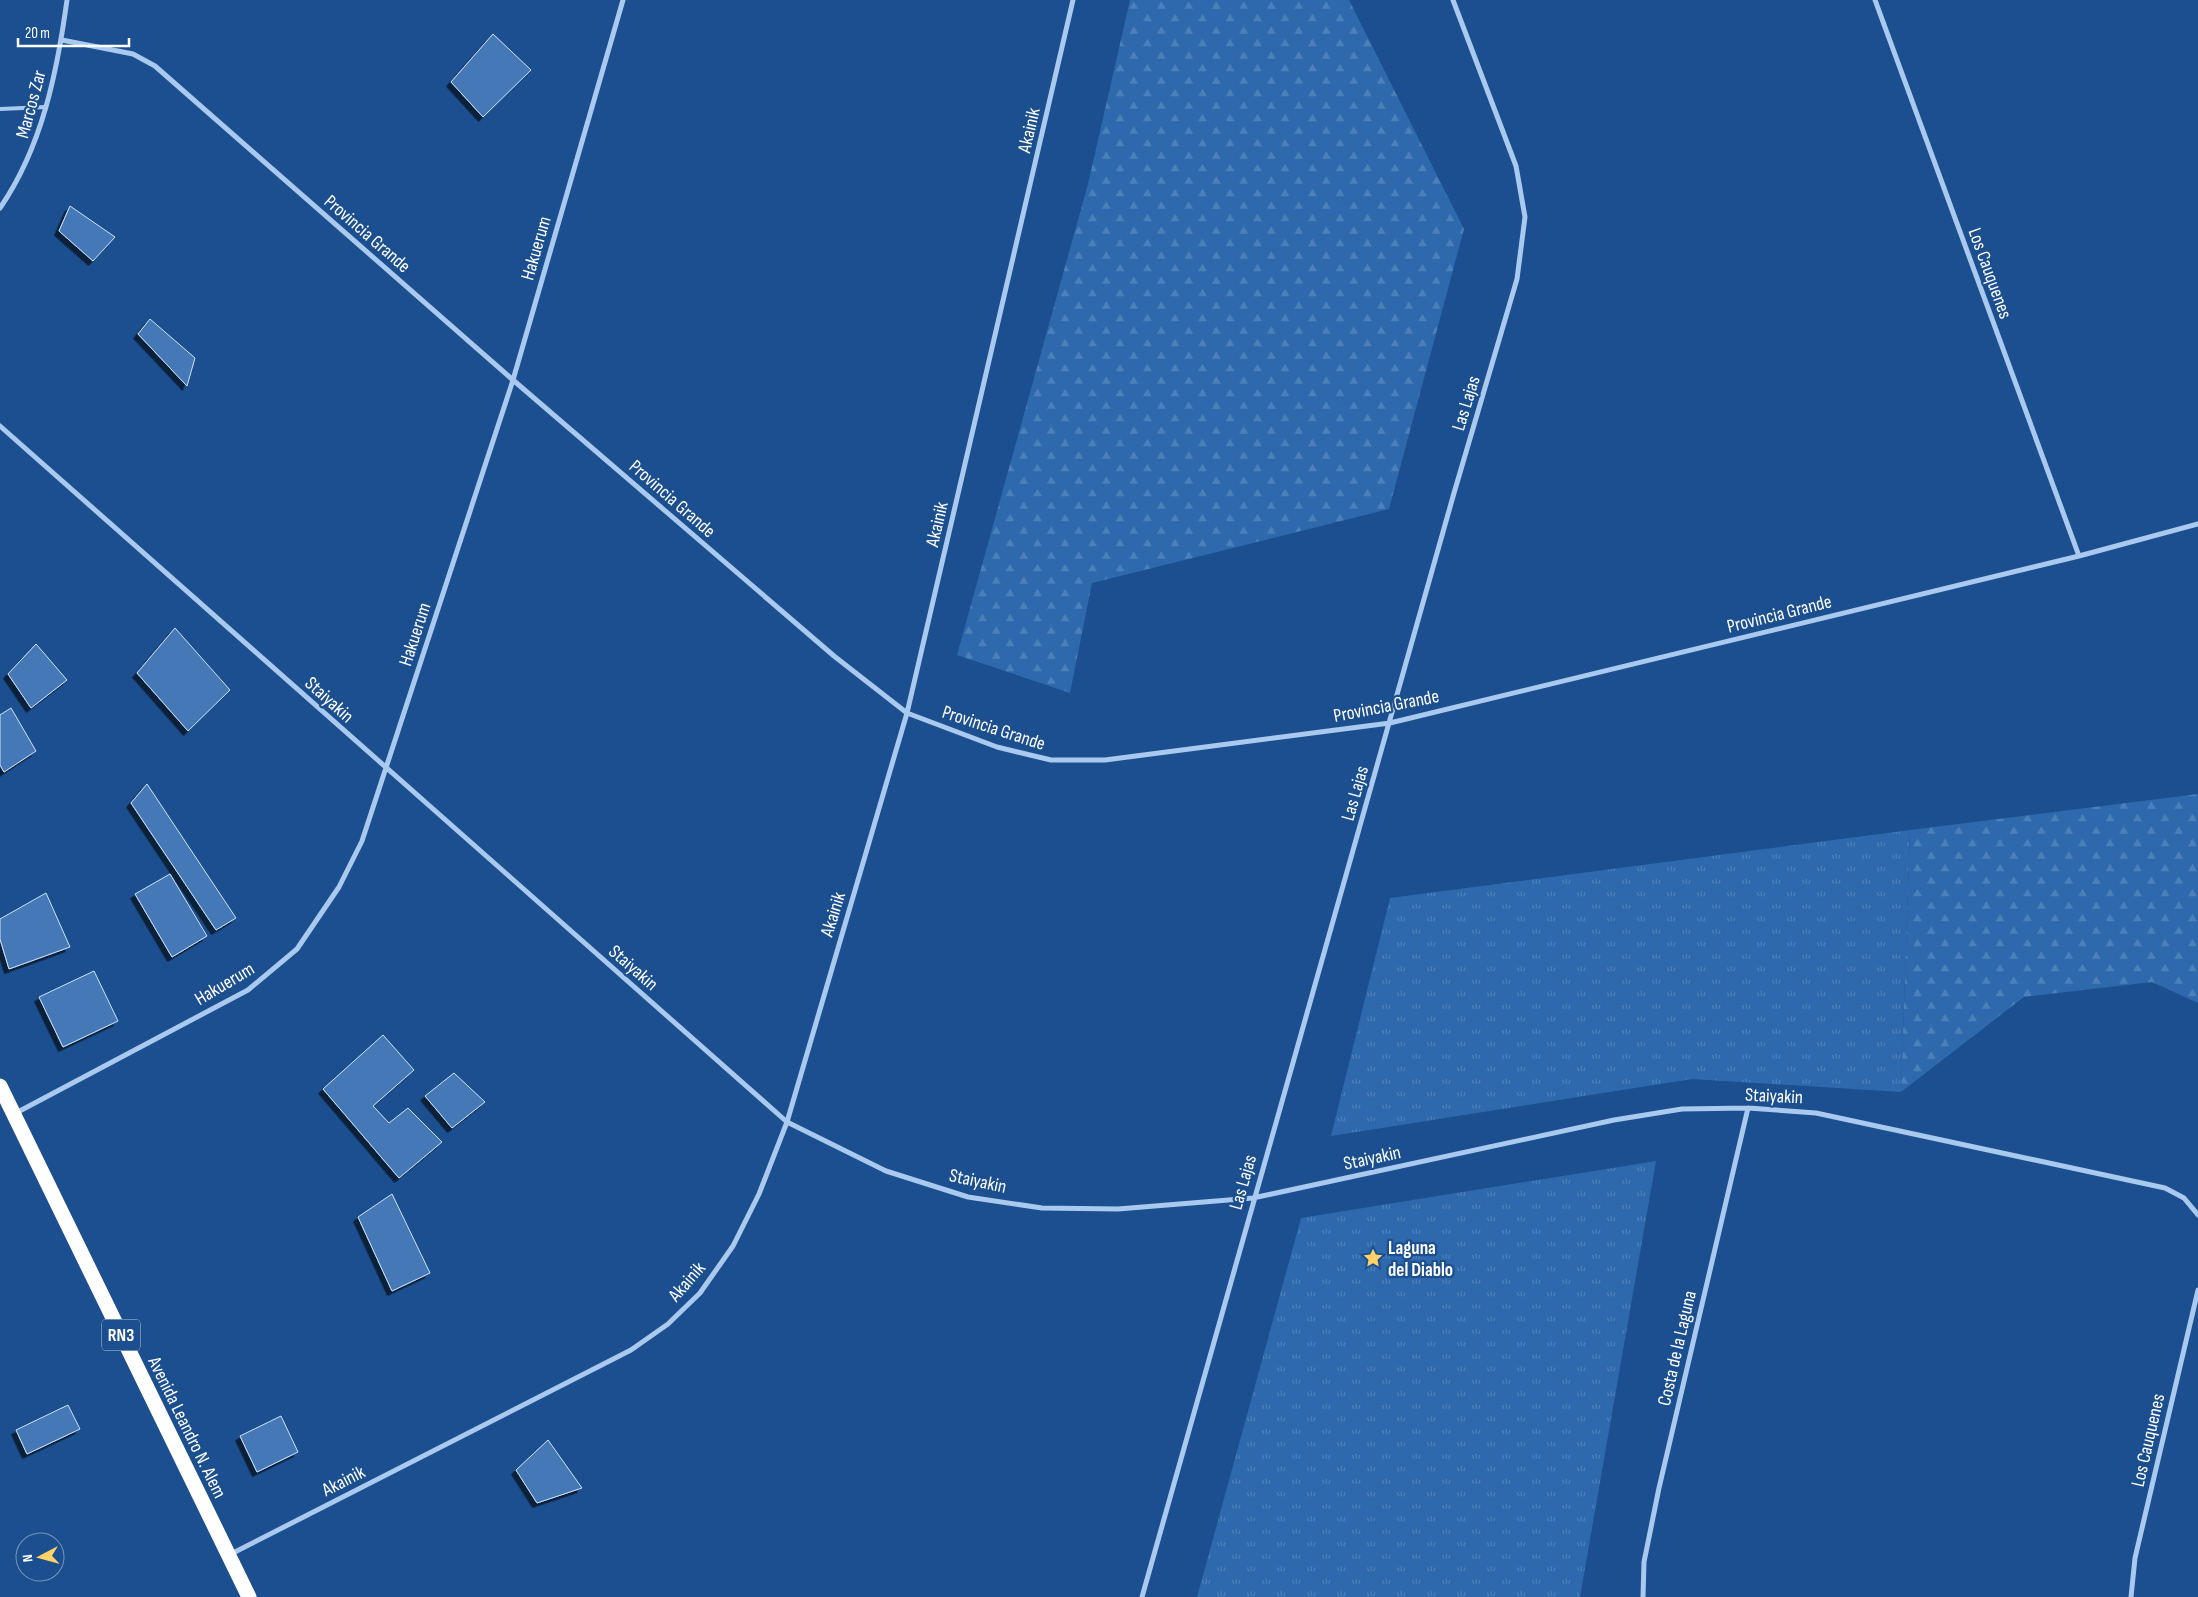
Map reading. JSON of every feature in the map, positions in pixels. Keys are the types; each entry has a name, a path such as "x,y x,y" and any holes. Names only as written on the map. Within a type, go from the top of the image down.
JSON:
{"highway":[{"name":"Avenida Leandro N. Alem","path":"0,1086 249,1597"}],"street":[{"name":"Marcos Zar","path":"0,208 31,154 46,107 62,40 67,0"},
{"name":"Hakuerum","path":"14,1114 248,990 297,949 343,880 362,841 512,380 623,0"},
{"name":"Akainik","path":"228,1555 631,1350 668,1324 700,1293 733,1246 759,1194 786,1122 908,713 1073,0"},
{"name":"Las Lajas","path":"1142,1597 1253,1198 1390,723 1454,493 1517,280 1525,217 1516,166 1453,0"},
{"name":"Los Cauquenes","path":"1875,0 2079,556"},
{"name":"Provincia Grande","path":"62,40 133,54 156,66 512,380 834,656 908,713 997,747 1052,760 1105,760 1390,723 2079,556 2198,524"},
{"name":"Staiyakin","path":"0,426 786,1122 886,1171 968,1197 1042,1208 1118,1209 1253,1198 1614,1120 1682,1109 1748,1108 1816,1113 2165,1188 2184,1198 2198,1215"},
{"name":"Costa de la Laguna","path":"1643,1597 1644,1562 1659,1488 1748,1108"},
{"name":"Los Cauquenes","path":"2131,1597 2135,1558 2198,1290"}],"lane":[{"path":"0,109 46,107"}],"green space":[{"path":"1130,0 1349,0 1464,229 1389,509 1092,583 1070,693 957,655 1088,184"},
{"path":"2198,794 2198,1003 2152,982 2024,997 1901,1092 1910,830"},
{"path":"1910,830 1901,1092 1692,1079 1331,1136 1390,898"},
{"path":"1656,1161 1580,1597 1197,1597 1301,1218"}],"building":[{"path":"493,34 531,70 483,117 451,82"},
{"path":"70,206 115,237 93,261 59,231"},
{"path":"150,319 195,358 187,386 138,334"},
{"path":"175,628 230,690 188,731 137,673"},
{"path":"36,644 67,680 31,708 8,674"},
{"path":"11,708 36,751 4,772 0,765 0,715"},
{"path":"147,784 236,918 216,930 131,803"},
{"path":"170,874 207,936 172,957 135,894"},
{"path":"46,893 70,947 9,969 0,939 0,919"},
{"path":"94,971 118,1021 63,1047 39,997"},
{"path":"383,1035 414,1070 373,1106 389,1123 408,1108 442,1142 399,1178 323,1089"},
{"path":"454,1073 485,1102 452,1128 425,1096"},
{"path":"392,1194 430,1273 392,1291 358,1217"},
{"path":"68,1405 80,1429 27,1454 16,1430"},
{"path":"281,1416 298,1452 257,1472 240,1436"},
{"path":"548,1440 582,1488 537,1503 516,1470"}],"place":[{"name":"Laguna del Diablo","path":"1373,1258"}]}
